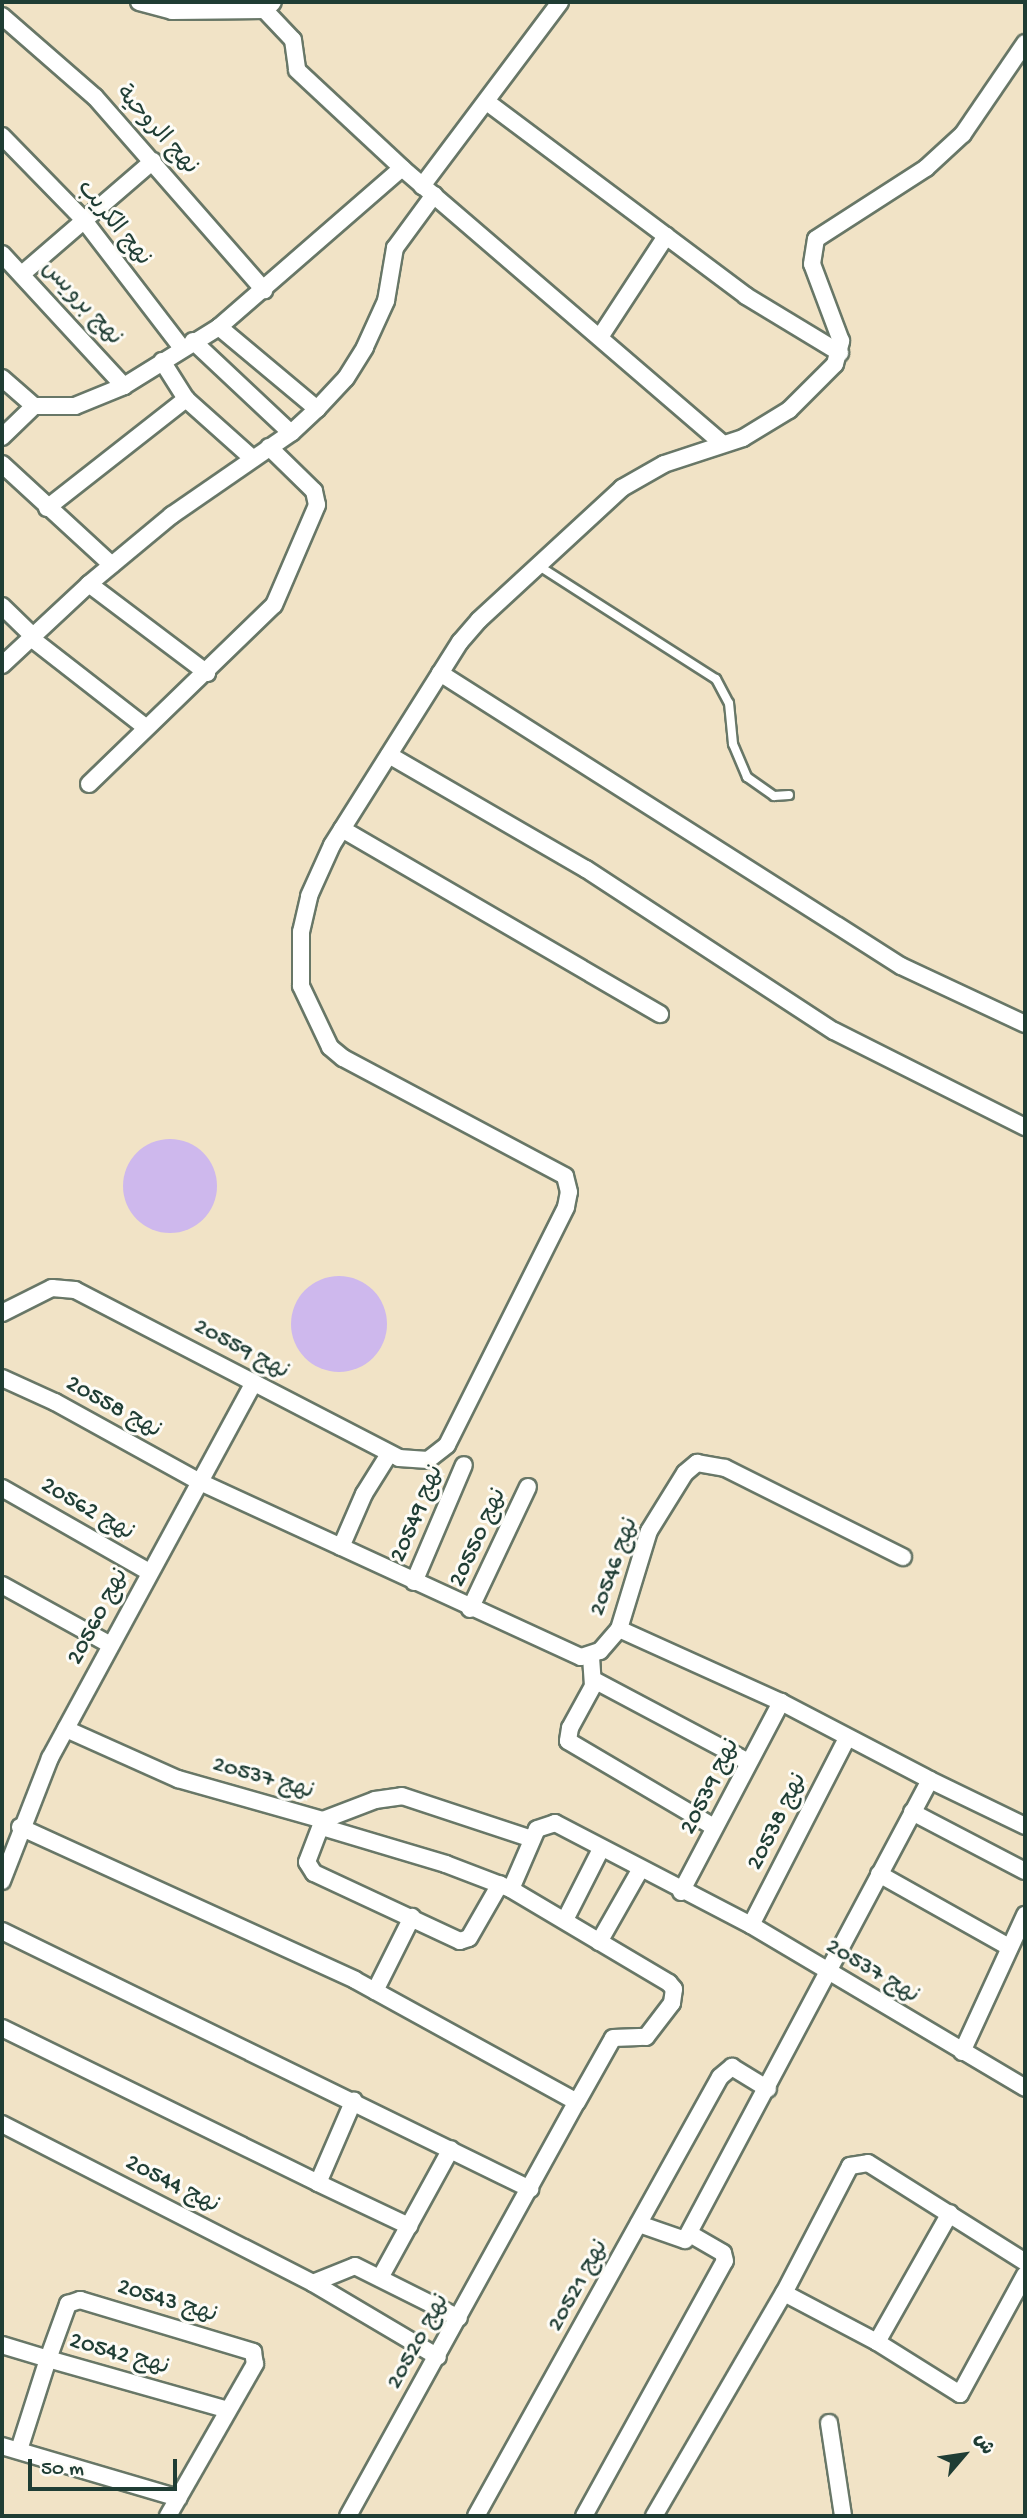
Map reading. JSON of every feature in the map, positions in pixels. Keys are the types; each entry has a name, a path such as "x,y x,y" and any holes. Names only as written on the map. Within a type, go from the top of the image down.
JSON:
{"street":[{"path":"139,2 172,11 265,4 293,40 297,70 402,168 722,443"},
{"path":"2,665 112,565 252,458 291,433 317,409 365,347 386,301 395,248 428,190 487,102 560,2"},
{"name":"نهج الروحية","path":"2,16 95,97 264,290"},
{"path":"660,1014 342,829 440,673 480,620 622,488 664,464 743,438 789,410 840,353 841,341 812,264 816,239 936,160 963,134 1025,43"},
{"path":"487,102 746,296 840,353"},
{"name":"نهج الكريب","path":"2,136 83,219 187,344 291,433"},
{"path":"22,274 153,161"},
{"path":"2,378 34,406 75,406 124,386 187,344 219,327 402,168"},
{"path":"600,337 666,236"},
{"name":"نهج برويس","path":"2,254 124,386"},
{"path":"219,327 317,409"},
{"path":"162,361 186,399 252,458"},
{"path":"47,508 186,399"},
{"path":"2,437 34,406"},
{"path":"89,784 145,726 207,673 274,605 316,512 314,491 269,447"},
{"path":"2,464 112,565"},
{"path":"89,584 207,673"},
{"path":"2,606 32,637 145,726"},
{"path":"440,673 901,967 1025,1024"},
{"path":"389,755 586,869 824,1025 1025,1127"},
{"name":"نهج 20559","path":"2,1313 52,1288 75,1290 389,1454 407,1461 428,1460 447,1445 566,1208 569,1192 565,1175 344,1058 330,1047 302,986 301,932 309,896 342,829"},
{"name":"نهج 20558","path":"2,1378 55,1402 200,1482"},
{"name":"نهج 20560","path":"2,1881 20,1827 104,1641 149,1572 254,1383"},
{"path":"341,1547 365,1494 389,1454"},
{"name":"نهج 20546","path":"591,1657 619,1629 649,1531 685,1473 697,1464 725,1468 903,1557"},
{"name":"نهج 20549","path":"414,1582 464,1465"},
{"path":"200,1482 470,1609 581,1657 591,1657 594,1680 570,1728 568,1741 714,1827"},
{"name":"نهج 20550","path":"470,1609 528,1487"},
{"name":"نهج 20562","path":"2,1488 149,1572"},
{"path":"2,1585 104,1641"},
{"path":"619,1629 781,1702 846,1740 1025,1826"},
{"path":"594,1680 748,1762"},
{"name":"نهج 20539","path":"687,1895 714,1827 781,1702"},
{"name":"نهج 20537","path":"66,1729 178,1779 323,1824 375,1800 402,1796 532,1839 541,1826 555,1823 687,1895 751,1925 1025,2088"},
{"name":"نهج 20538","path":"751,1925 846,1740"},
{"path":"639,2224 680,2242 689,2233 768,2089 930,1780"},
{"path":"912,1812 1025,1871"},
{"path":"532,1839 506,1886 463,1941 310,1870 307,1862 323,1824 506,1886 599,1942 640,1870"},
{"path":"20,1827 375,1991 577,2102"},
{"path":"565,1920 601,1849"},
{"path":"879,1874 1009,1947"},
{"path":"962,2052 1025,1914"},
{"path":"375,1991 412,1917"},
{"path":"2,1931 354,2100 530,2189"},
{"name":"نهج 20520","path":"348,2516 613,2038 646,2037 673,1998 669,1983 599,1942"},
{"path":"2,2028 409,2226"},
{"name":"نهج 20521","path":"476,2516 720,2077 732,2067 768,2089"},
{"path":"318,2183 354,2100"},
{"name":"نهج 20544","path":"2,2124 317,2281 438,2357"},
{"path":"380,2278 451,2149"},
{"path":"654,2516 856,2163 868,2163 1025,2262"},
{"path":"877,2342 950,2213"},
{"path":"584,2516 725,2261 723,2253 689,2233"},
{"path":"317,2281 350,2266 459,2318"},
{"path":"784,2293 877,2342 960,2394 1025,2275"},
{"name":"نهج 20543","path":"48,2359 68,2304 80,2300 253,2352 255,2364 228,2410"},
{"path":"2,2345 48,2359"},
{"name":"نهج 20542","path":"19,2450 48,2359 228,2410"},
{"path":"168,2516 228,2410"},
{"path":"829,2423 843,2516"},
{"path":"2,2446 179,2498"}],"lane":[{"path":"539,566 716,679 729,702 733,744 747,777 774,796 789,795"}],"building":[{"path":"170,1139 188,1143 203,1153 213,1168 217,1186 213,1204 203,1219 188,1229 170,1233 152,1229 137,1219 127,1204 123,1186 127,1168 137,1153 152,1143"},
{"path":"339,1276 357,1280 373,1290 383,1306 387,1324 383,1342 373,1358 357,1368 339,1372 321,1368 305,1358 295,1342 291,1324 295,1306 305,1290 321,1280"}]}
